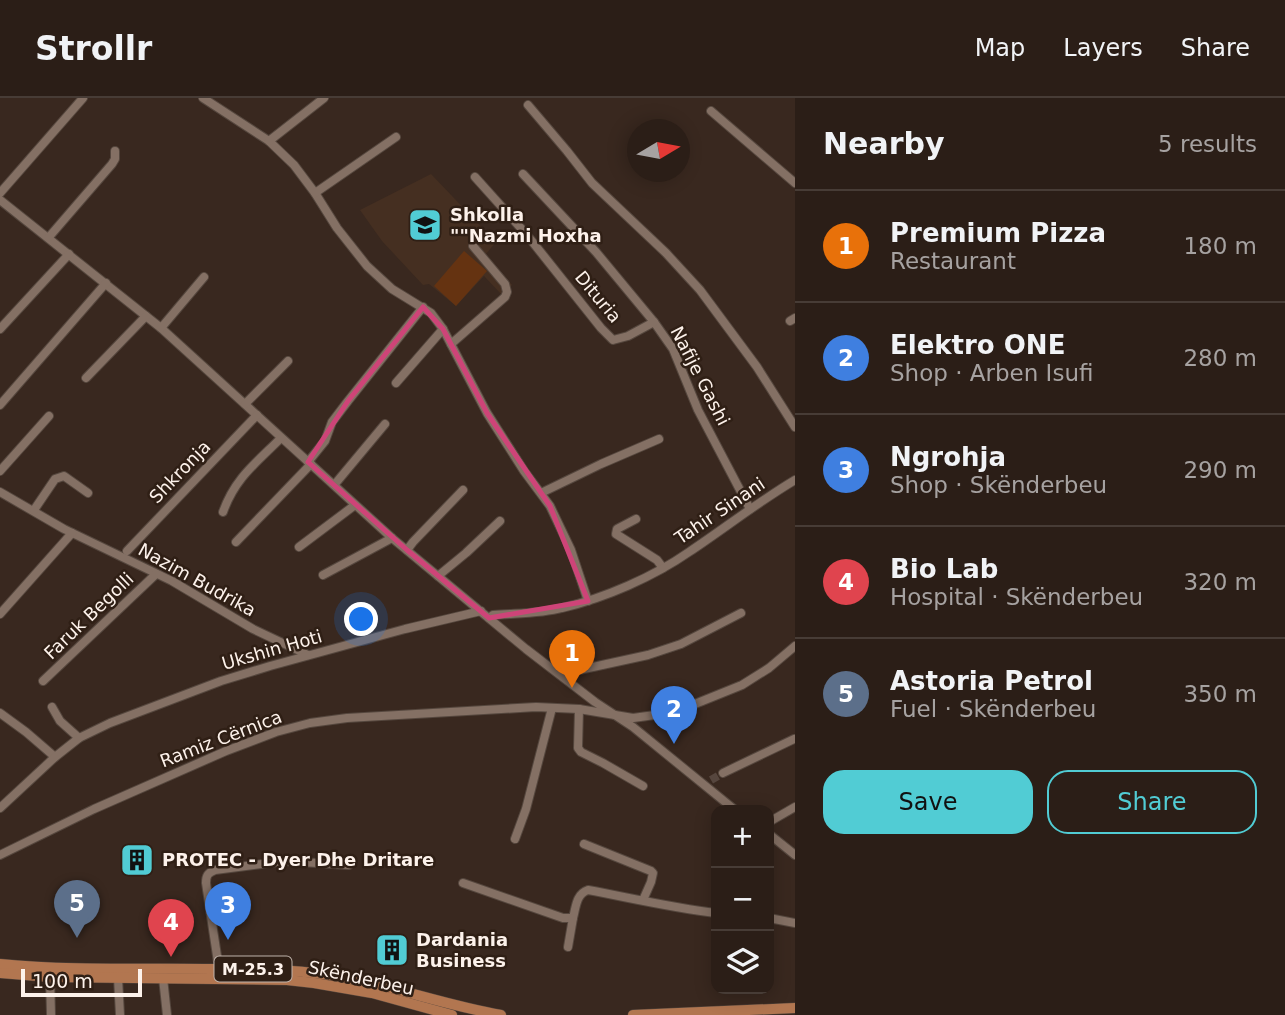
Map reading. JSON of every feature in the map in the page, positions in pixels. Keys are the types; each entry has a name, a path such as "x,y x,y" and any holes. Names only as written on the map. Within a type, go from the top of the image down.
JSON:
{"main road":[{"name":"Skënderbeu","path":"0,964 64,968 288,970 374,984 501,1015"},
{"name":"Skënderbeu","path":"0,973 50,977 250,979 314,983 372,993 422,1011 452,1015"},
{"path":"633,1015 795,1008"}],"street":[{"path":"0,193 83,98"},
{"path":"269,141 324,98"},
{"path":"206,99 269,141 294,165 367,266 392,289 431,313 443,329 487,413 559,524 588,601"},
{"path":"528,105 592,183 701,290 757,367 795,427"},
{"path":"711,111 795,183"},
{"path":"315,193 396,137"},
{"path":"49,237 112,164 115,151"},
{"name":"Nafije Gashi","path":"523,174 596,252 673,349 698,410 750,509"},
{"name":"Dituria","path":"475,177 527,235 613,340 628,337 654,322"},
{"path":"0,200 161,328 392,538 526,649 708,782 730,805"},
{"path":"451,344 508,292 505,284 472,246"},
{"path":"0,329 69,254"},
{"path":"161,328 204,277"},
{"path":"0,405 106,283"},
{"path":"236,542 310,463 325,441 332,422 423,307"},
{"path":"86,378 146,316"},
{"path":"396,383 443,329"},
{"path":"245,404 288,361"},
{"name":"Shkronja","path":"127,551 257,415"},
{"path":"0,471 48,416"},
{"path":"335,485 385,424"},
{"path":"223,512 238,481 281,438"},
{"path":"541,493 659,439"},
{"path":"34,510 55,479 64,476 88,493"},
{"name":"Tahir Sinani","path":"489,618 493,615 559,609 588,601 663,568 795,480"},
{"path":"407,550 463,490"},
{"name":"Nazim Budrika","path":"0,503 4,494 72,533 198,596 228,616 308,655"},
{"path":"299,547 355,505"},
{"path":"636,519 617,530 616,534 657,560 663,568"},
{"path":"438,576 500,521"},
{"path":"0,614 72,533"},
{"path":"323,575 392,538"},
{"name":"Faruk Begolli","path":"43,681 156,574"},
{"name":"Ukshin Hoti","path":"2,804 79,738 110,723 221,681 308,655 481,611"},
{"path":"563,676 681,644 741,613"},
{"name":"Ramiz Cërnica","path":"0,855 94,809 226,751 276,732 310,723 347,718 528,707 579,709 633,718 680,710 742,685 769,668 795,646"},
{"path":"52,707 60,721 79,738"},
{"path":"515,839 526,809 552,708"},
{"path":"579,709 580,752 643,786"},
{"path":"0,713 55,757"},
{"path":"723,773 794,739"},
{"path":"774,819 795,807"},
{"path":"774,838 795,854"},
{"path":"584,844 651,871 651,882 643,900"},
{"path":"219,969 206,883 209,872 285,861 349,865"},
{"path":"463,883 547,913 573,918"},
{"path":"568,947 578,899 582,892 588,890 711,912"},
{"path":"774,919 795,923"},
{"path":"50,977 51,1015"},
{"path":"118,978 120,1015"},
{"path":"163,978 167,1015"}],"highlighted area":[{"path":"423,307 443,329 487,413 550,506 588,601 489,618 308,462 348,401"}],"shaded area":[{"name":"Shkolla \"\"Nazmi Hoxha","path":"431,174 496,242 486,254 512,285 501,294 484,276 456,306 429,284 423,285 382,241 360,210"},
{"path":"464,251 487,271 456,306 434,286"}],"tunnel":[{"path":"711,780 723,773"}],"place":[{"name":"Shkolla \"\"Nazmi Hoxha","path":"425,225"},
{"name":"Premium Pizza","path":"572,688"},
{"name":"Elektro ONE","path":"674,744"},
{"name":"PROTEC - Dyer Dhe Dritare","path":"137,860"},
{"name":"Astoria Petrol","path":"77,938"},
{"name":"Ngrohja","path":"228,940"},
{"name":"Dardania Business","path":"392,950"},
{"name":"Bio Lab","path":"171,957"}]}
